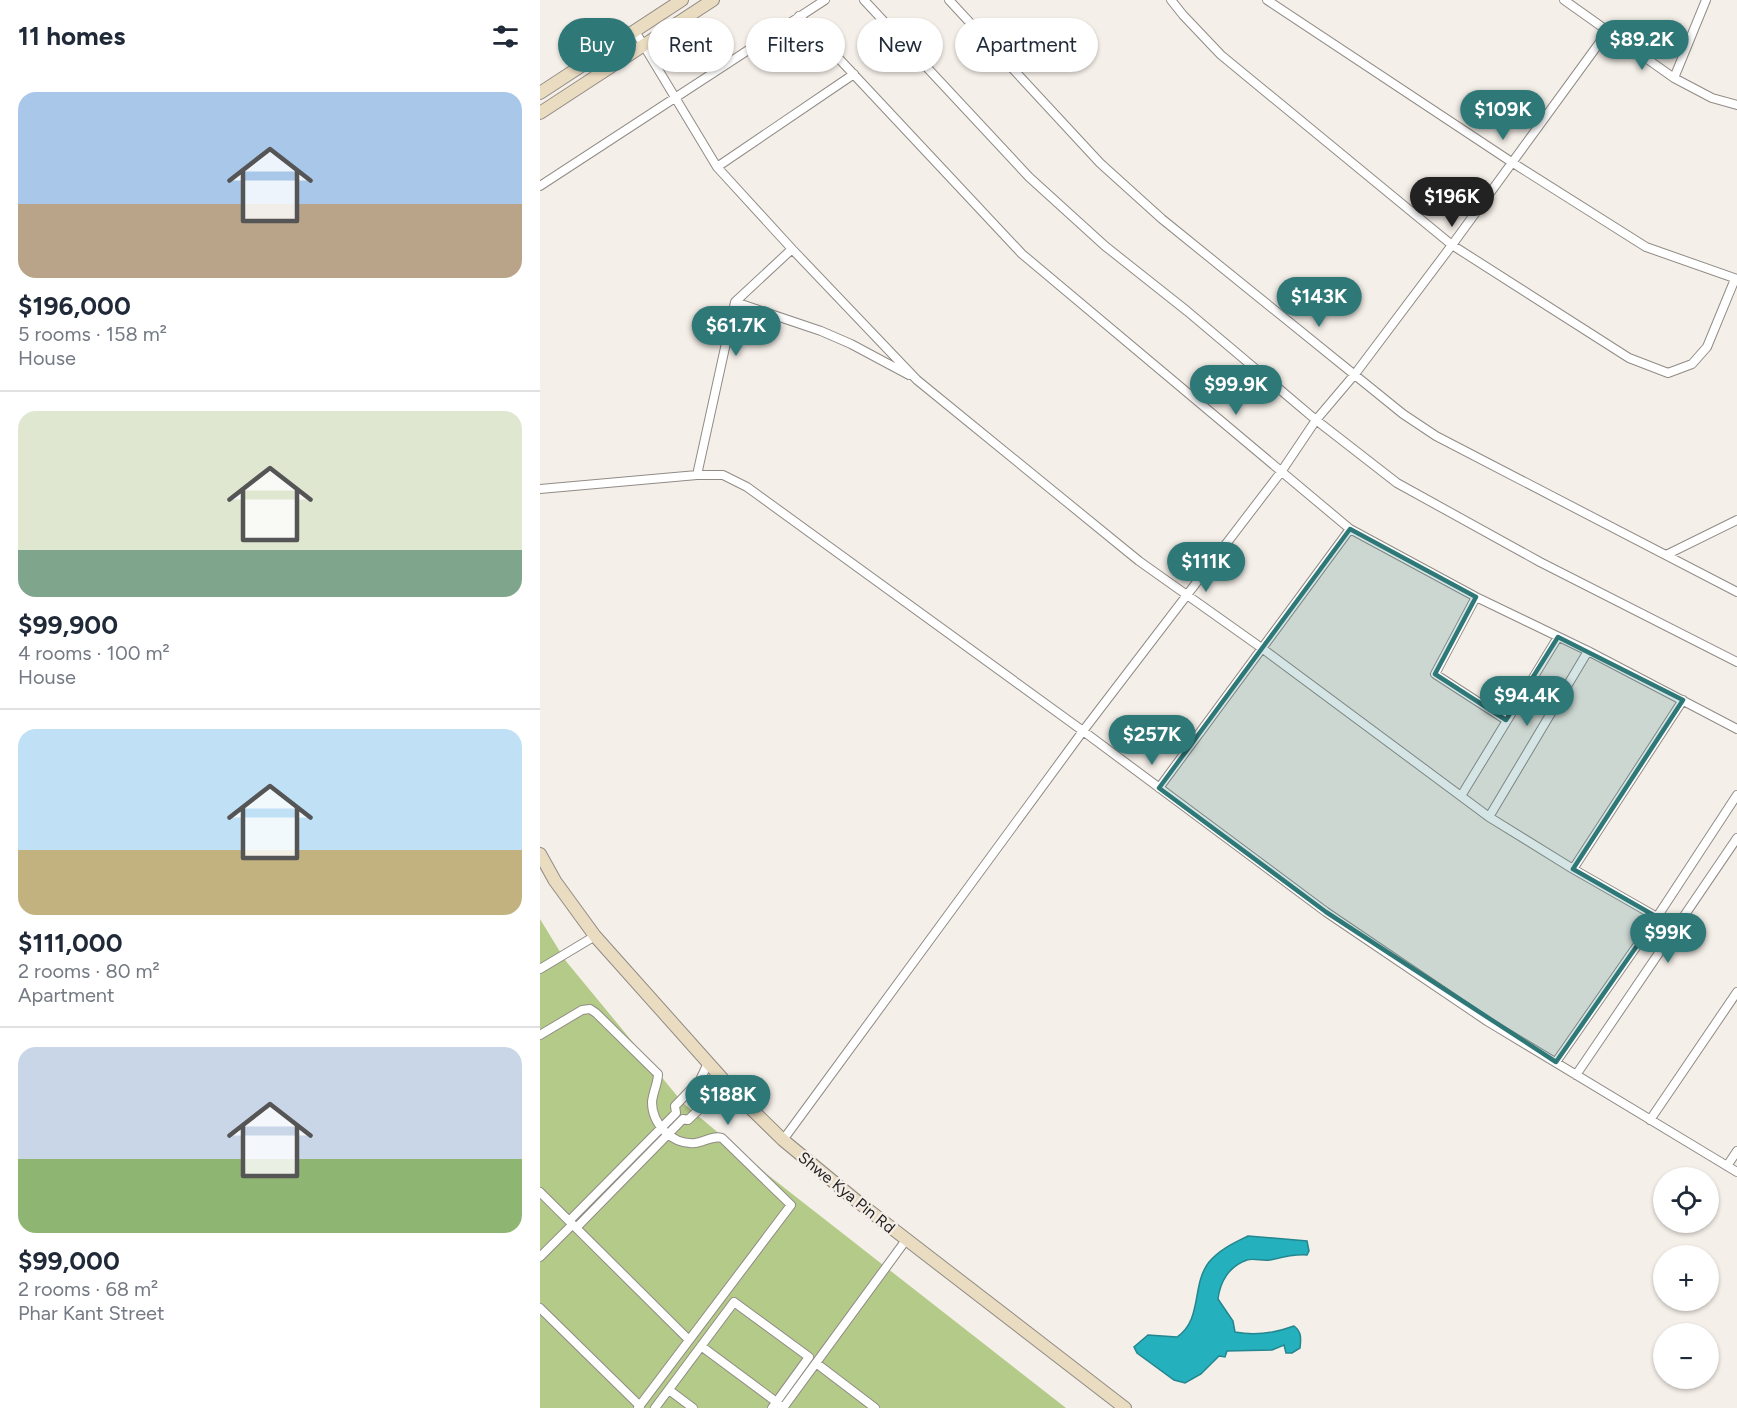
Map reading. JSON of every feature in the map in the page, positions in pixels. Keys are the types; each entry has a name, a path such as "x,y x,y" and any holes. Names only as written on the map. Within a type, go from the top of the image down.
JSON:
{"street":[{"path":"636,30 682,0"},
{"path":"540,113 713,0"},
{"path":"540,186 825,0"},
{"path":"864,0 1029,177 1105,246 1316,420 1397,483 1455,517 1737,662"},
{"path":"949,0 1100,164 1162,219 1403,414 1436,436 1737,592"},
{"path":"1171,0 1221,54 1452,245 1629,358 1668,373 1692,364 1707,347 1736,279 1646,247 1513,164 1267,0"},
{"path":"1564,0 1674,78 1712,98 1737,105"},
{"path":"1674,78 1706,0"},
{"path":"799,16 1022,254 1350,529 1476,597 1587,651 1737,729"},
{"path":"783,1140 1083,731 1281,472 1316,420 1355,374 1513,164 1608,31"},
{"path":"636,33 717,167 917,380 1139,561 1263,649 1489,817 1573,869 1657,916"},
{"path":"540,93 572,72"},
{"path":"717,167 854,74"},
{"path":"697,474 735,302 792,249"},
{"path":"735,302 799,322 851,344 917,380"},
{"path":"540,489 697,474 723,475 747,487 1083,731 1326,912 1487,1021 1737,1172"},
{"path":"1666,555 1737,520"},
{"path":"1159,788 1350,529"},
{"path":"1476,597 1435,674 1506,720"},
{"path":"1461,796 1558,637"},
{"path":"1489,817 1587,651"},
{"path":"1573,869 1683,700"},
{"path":"1556,1062 1737,795"},
{"path":"1576,1075 1737,838"},
{"name":"Shwe Kya Pin Rd","path":"540,854 543,868 595,936 730,1087 783,1140 906,1240 1125,1408"},
{"path":"540,969 595,936"},
{"path":"1650,1120 1737,992"},
{"path":"540,1035 582,1010 590,1009 596,1013 658,1074 652,1107 654,1116 665,1131 677,1140 693,1143 718,1136 722,1138 791,1205 639,1407 540,1308"},
{"path":"665,1131 676,1113 675,1106 700,1080 708,1063"},
{"path":"540,1257 665,1131 683,1119 688,1120 714,1095 730,1087"},
{"path":"1727,1166 1737,1151"},
{"path":"540,1192 689,1340"},
{"path":"701,1346 780,1407 812,1360 906,1240"},
{"path":"655,1408 734,1302 875,1408"},
{"path":"669,1390 693,1408"}],"highlighted area":[{"path":"1350,529 1476,597 1435,674 1506,720 1558,637 1683,700 1573,869 1657,917 1556,1062 1326,912 1159,788"}],"green space":[{"path":"540,919 565,960 683,1103 768,1175 1066,1408 540,1408"}],"water":[{"path":"1248,1236 1307,1241 1309,1251 1307,1255 1293,1255 1270,1260 1249,1259 1235,1266 1226,1275 1218,1299 1233,1321 1235,1332 1265,1333 1294,1326 1300,1333 1300,1348 1292,1353 1286,1353 1284,1345 1272,1350 1227,1351 1225,1357 1219,1356 1201,1374 1185,1383 1174,1380 1137,1353 1134,1347 1148,1335 1177,1337 1185,1330 1194,1311 1200,1281 1209,1262 1222,1250"}]}
